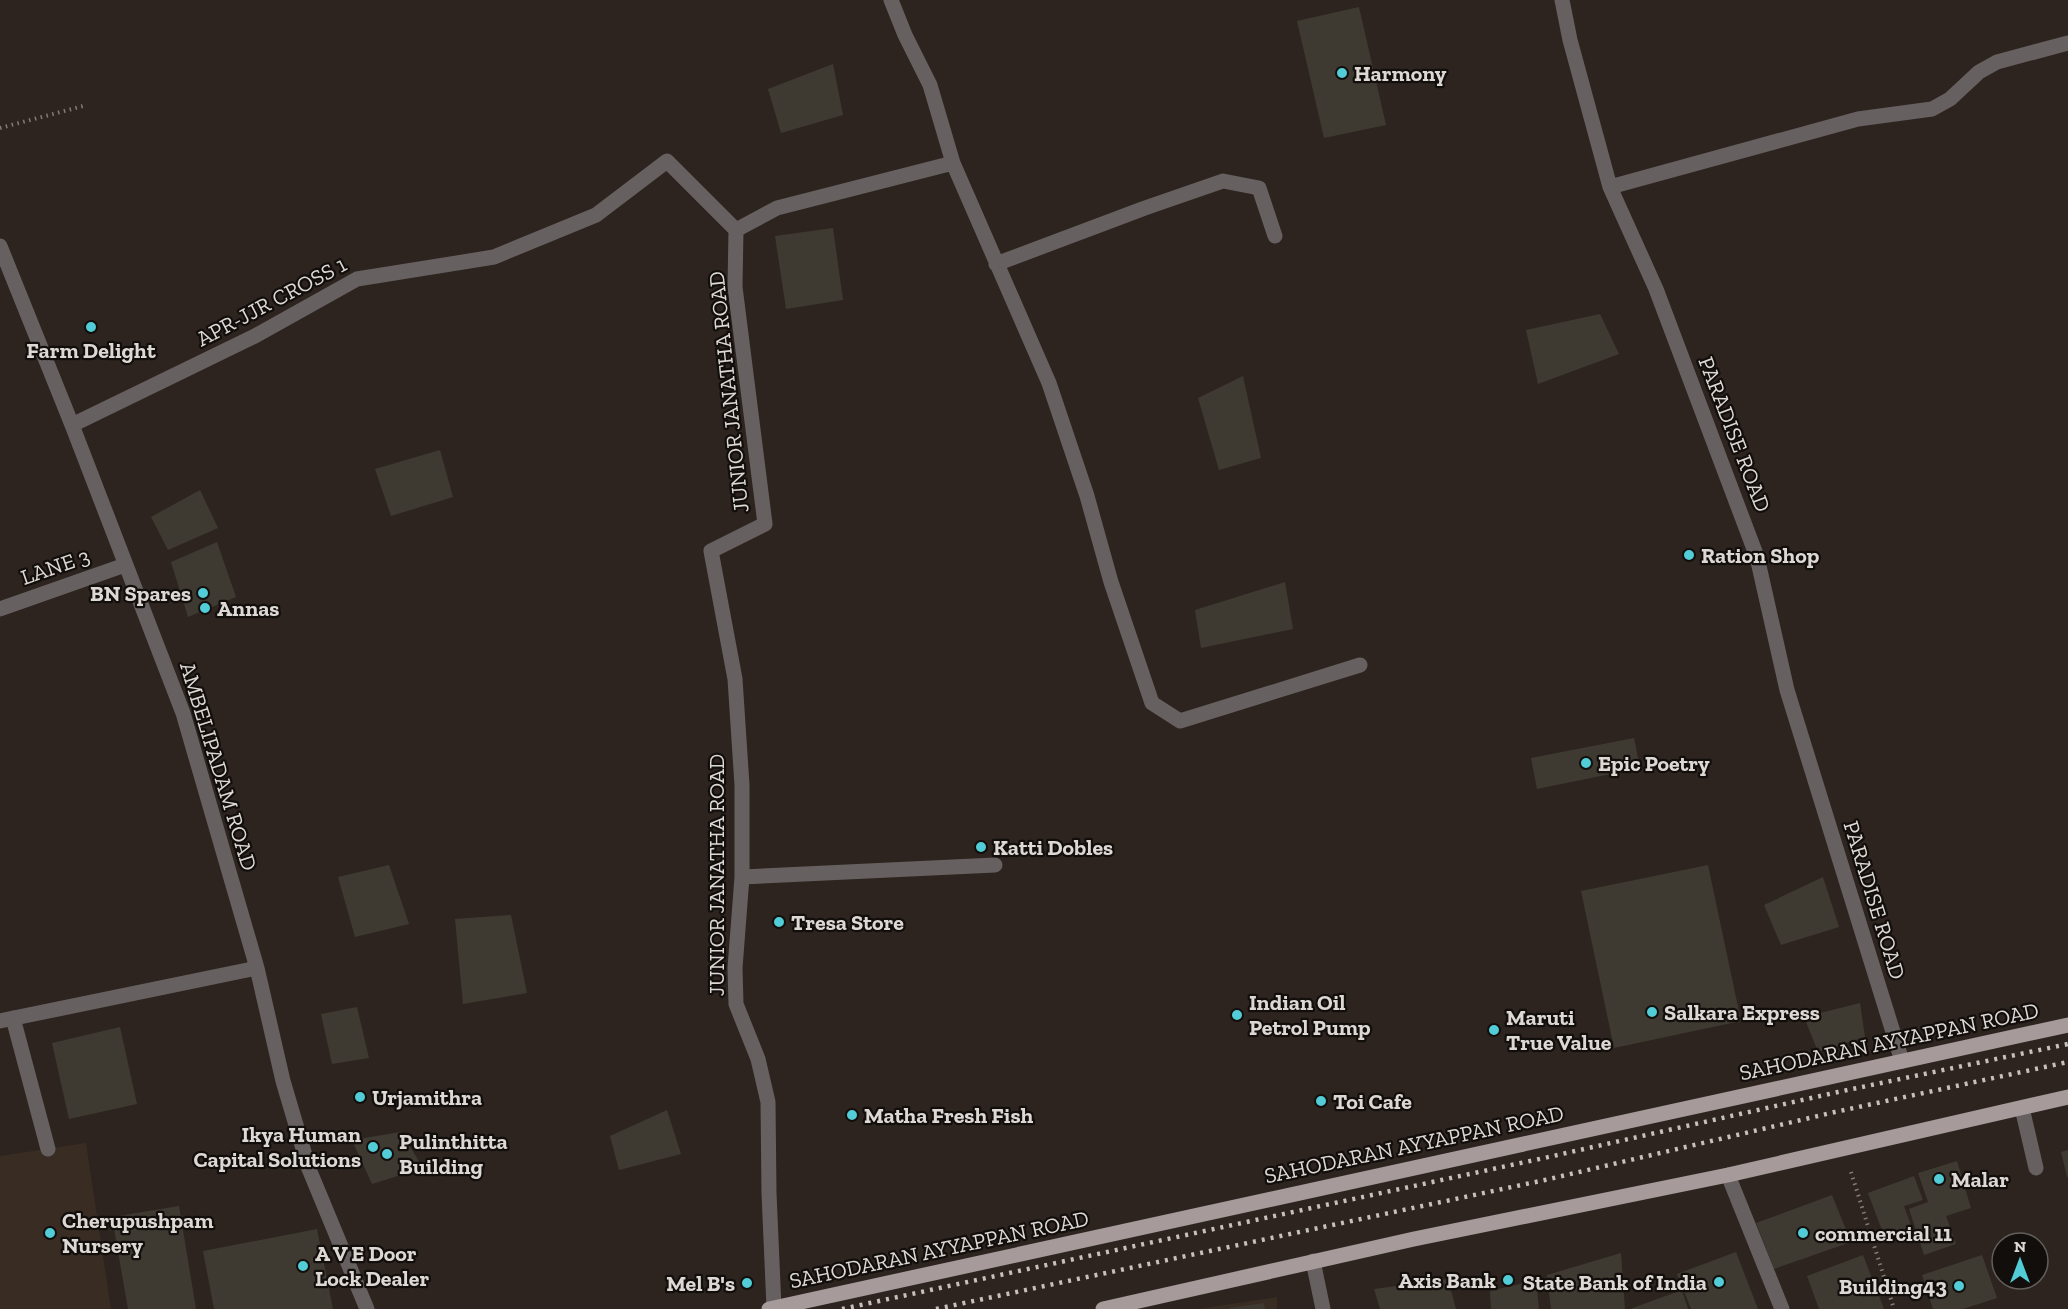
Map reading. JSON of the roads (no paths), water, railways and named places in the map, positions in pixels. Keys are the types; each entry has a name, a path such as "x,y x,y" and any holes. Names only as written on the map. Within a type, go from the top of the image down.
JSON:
{"main road":[{"name":"SAHODARAN AYYAPPAN ROAD","path":"771,1309 2068,1025"},
{"path":"1103,1309 1313,1261 1728,1175 2068,1097"}],"street":[{"path":"891,0 905,35 930,85 953,163 1049,383 1087,496 1111,582 1152,703 1180,722 1360,665"},
{"name":"PARADISE ROAD","path":"1562,0 1570,40 1610,187 1656,289 1757,556 1786,690 1902,1061"},
{"path":"1610,187 1858,119 1932,110 1950,99 1979,72 1997,62 2068,43"},
{"name":"APR-JJR CROSS 1","path":"72,425 255,336 357,279 494,257 596,215 667,161 736,230"},
{"path":"736,230 777,208 953,163"},
{"path":"996,264 1223,181 1259,188 1275,236"},
{"name":"JUNIOR JANATHA ROAD","path":"736,230 735,287 765,524 711,551 735,679 742,785 742,877 735,968 736,1004 758,1059 768,1102 771,1309"},
{"name":"AMBELIPADAM ROAD","path":"0,246 183,713 257,968 283,1081 309,1168 367,1309"},
{"name":"LANE 3","path":"0,609 125,565"},
{"path":"742,877 995,865"},
{"path":"48,1149 7,1020 257,968"},
{"path":"2022,1108 2036,1168"},
{"path":"1728,1175 1782,1309"},
{"path":"1313,1261 1323,1309"}],"railway":[{"path":"842,1309 2068,1044"},
{"path":"936,1309 1545,1180 1835,1112 2068,1062"}],"place":[{"name":"Harmony","path":"1342,73"},
{"name":"Farm Delight","path":"91,327"},
{"name":"Ration Shop","path":"1689,555"},
{"name":"BN Spares","path":"203,593"},
{"name":"Annas","path":"205,608"},
{"name":"Epic Poetry","path":"1586,763"},
{"name":"Katti Dobles","path":"981,847"},
{"name":"Tresa Store","path":"779,922"},
{"name":"Salkara Express","path":"1652,1012"},
{"name":"Indian Oil Petrol Pump","path":"1237,1015"},
{"name":"Maruti True Value","path":"1494,1030"},
{"name":"Urjamithra","path":"360,1097"},
{"name":"Toi Cafe","path":"1321,1101"},
{"name":"Matha Fresh Fish","path":"852,1115"},
{"name":"Ikya Human Capital Solutions","path":"373,1147"},
{"name":"Pulinthitta Building","path":"387,1154"},
{"name":"Malar","path":"1939,1179"},
{"name":"Cherupushpam Nursery","path":"50,1233"},
{"name":"commercial 11","path":"1803,1233"},
{"name":"A V E Door Lock Dealer","path":"303,1266"},
{"name":"Axis Bank","path":"1508,1280"},
{"name":"State Bank of India","path":"1719,1282"},
{"name":"Mel B's","path":"747,1283"},
{"name":"Building43","path":"1959,1286"}]}
